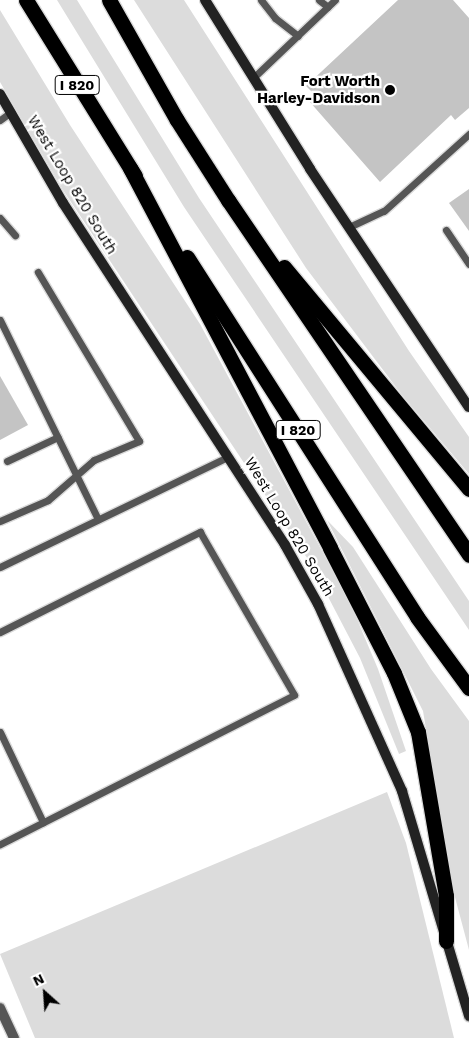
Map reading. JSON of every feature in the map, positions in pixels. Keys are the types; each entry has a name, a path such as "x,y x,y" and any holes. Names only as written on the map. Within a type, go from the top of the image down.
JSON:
{"highway":[{"name":"I 820","path":"26,0 130,168 417,617 469,688"},
{"path":"109,0 177,120 228,200 469,555"},
{"path":"130,168 335,556 394,673 418,732 446,896 446,941"},
{"path":"228,200 469,489"}],"main road":[{"path":"205,0 349,227 469,407"},
{"name":"West Loop 820 South","path":"0,94 63,203 285,545 351,671 402,791 469,1016"}],"street":[{"path":"0,1008 14,1038"}],"lane":[{"path":"261,0 275,18 298,36"},
{"path":"319,0 328,7"},
{"path":"253,78 335,0"},
{"path":"0,120 11,112"},
{"path":"349,227 384,211 469,134"},
{"path":"0,218 15,235"},
{"path":"446,230 469,264"},
{"path":"0,521 48,500 76,473 94,460 139,441 38,272"},
{"path":"0,320 98,519"},
{"path":"8,461 58,437"},
{"path":"0,567 228,457"},
{"path":"0,632 200,532 294,695 0,844"},
{"path":"0,732 44,822"}],"shaded area":[{"path":"57,0 77,0 199,198 469,601 469,630 184,207"},
{"path":"134,0 184,0 409,351 469,437 469,474 402,395 306,268"},
{"path":"0,10 70,125 200,324 351,605 378,669 406,751 399,754 360,658 311,564 63,190 0,82"},
{"path":"327,520 353,547 431,669 469,721 469,950 452,886 423,711"},
{"path":"387,792 406,843 454,1038 35,1038 0,954"}],"building":[{"name":"Fort Worth Harley-Davidson","path":"398,0 453,0 469,18 469,108 455,120 451,115 380,182 309,101 314,94 306,86"},
{"path":"469,189 469,231 449,203"},
{"path":"0,376 28,425 0,440"}],"place":[{"name":"Fort Worth Harley-Davidson","path":"390,90"}]}
